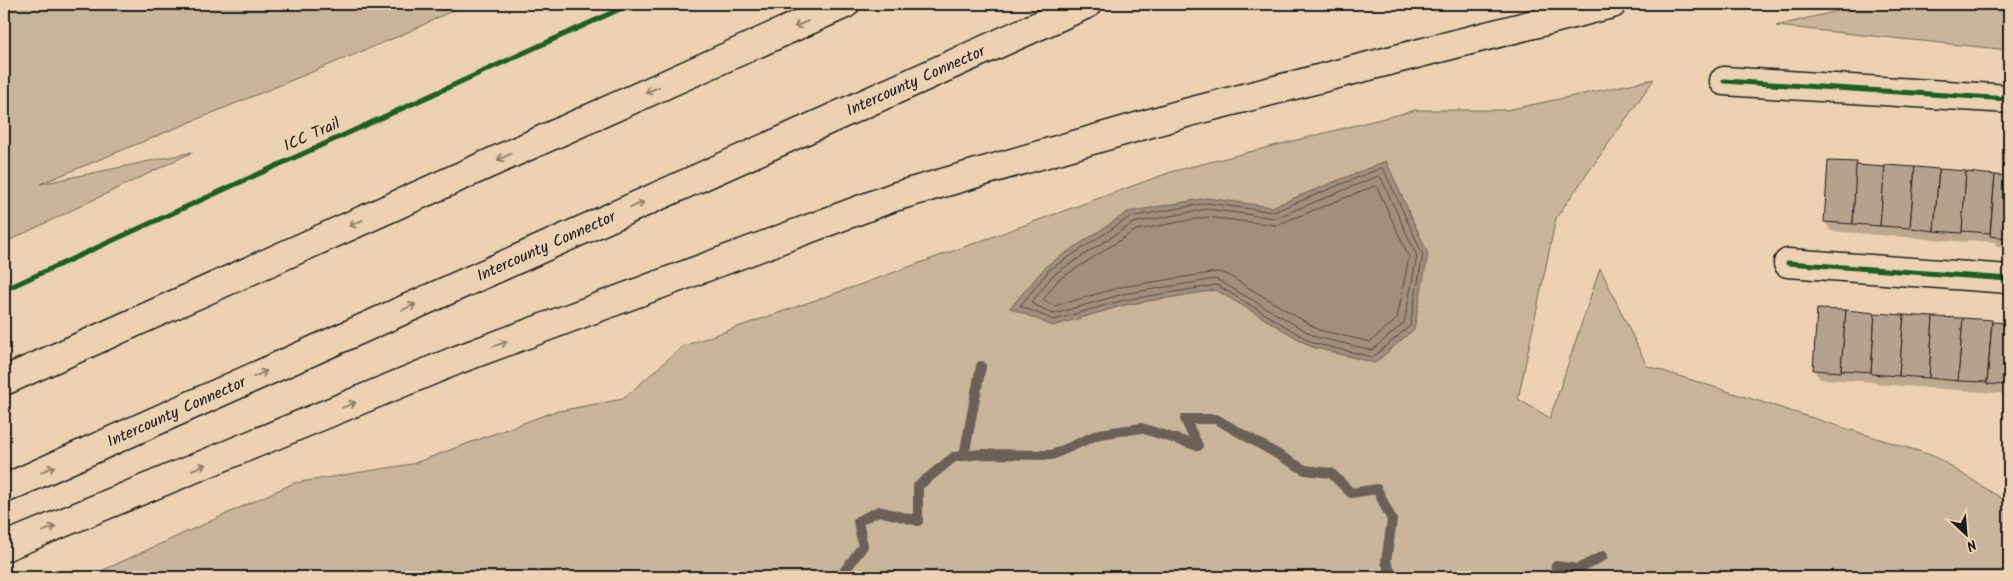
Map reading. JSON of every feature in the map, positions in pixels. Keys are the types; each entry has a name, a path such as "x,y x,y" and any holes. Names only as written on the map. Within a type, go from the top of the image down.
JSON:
{"main road":[{"path":"4,381 845,4"},
{"name":"Intercounty Connector","path":"4,489 1087,4"},
{"path":"4,547 457,360 894,197 1189,112 1612,4"},
{"path":"1724,80 2009,99"},
{"path":"1788,263 2009,279"}],"shaded area":[{"path":"4,4 466,4 404,34 40,184 193,152 4,243"},
{"path":"1866,4 2009,4 2009,50 1776,26"},
{"path":"1654,79 1556,218 1518,399 1550,418 1600,268 1647,366 1934,456 2009,503 2009,577 88,577 294,483 412,464 553,412 623,399 683,346 859,285 1174,171 1416,110 1507,110"}],"water":[{"path":"1386,161 1428,254 1414,329 1375,363 1312,347 1216,290 1125,305 1053,326 1010,308 1046,266 1128,212 1207,198 1272,207"}],"building":[{"path":"1828,161 1857,162 1853,224 1824,222"},
{"path":"1856,165 1885,167 1880,226 1853,224"},
{"path":"1885,165 1915,167 1910,228 1880,226"},
{"path":"1915,167 1939,169 1934,231 1910,228"},
{"path":"1939,169 1966,171 1962,233 1934,231"},
{"path":"1966,172 1995,175 1990,233 1962,231"},
{"path":"1995,175 2009,176 2009,238 1990,236"},
{"path":"1817,309 1846,310 1841,372 1813,370"},
{"path":"1846,310 1875,313 1871,372 1841,370"},
{"path":"1875,313 1904,315 1899,376 1871,374"},
{"path":"1904,315 1933,317 1929,378 1899,376"},
{"path":"1933,317 1963,318 1958,381 1929,378"},
{"path":"1963,318 1992,320 1987,382 1958,381"},
{"path":"1992,322 2009,323 2009,385 1987,384"}],"waterway":[{"path":"964,456 981,366"},
{"path":"840,577 863,546 858,521 879,511 918,521 918,486 954,457 981,454 1052,455 1099,434 1141,428 1198,446 1185,419 1216,419 1305,470 1331,473 1351,493 1377,489 1392,520 1386,562 1393,577"},
{"path":"1555,577 1556,566 1578,569 1603,556"},
{"path":"1511,577 1520,577"}],"cycle path":[{"name":"ICC Trail","path":"4,290 631,4"},
{"path":"1724,81 2009,99"},
{"path":"1788,263 2009,279"}]}
